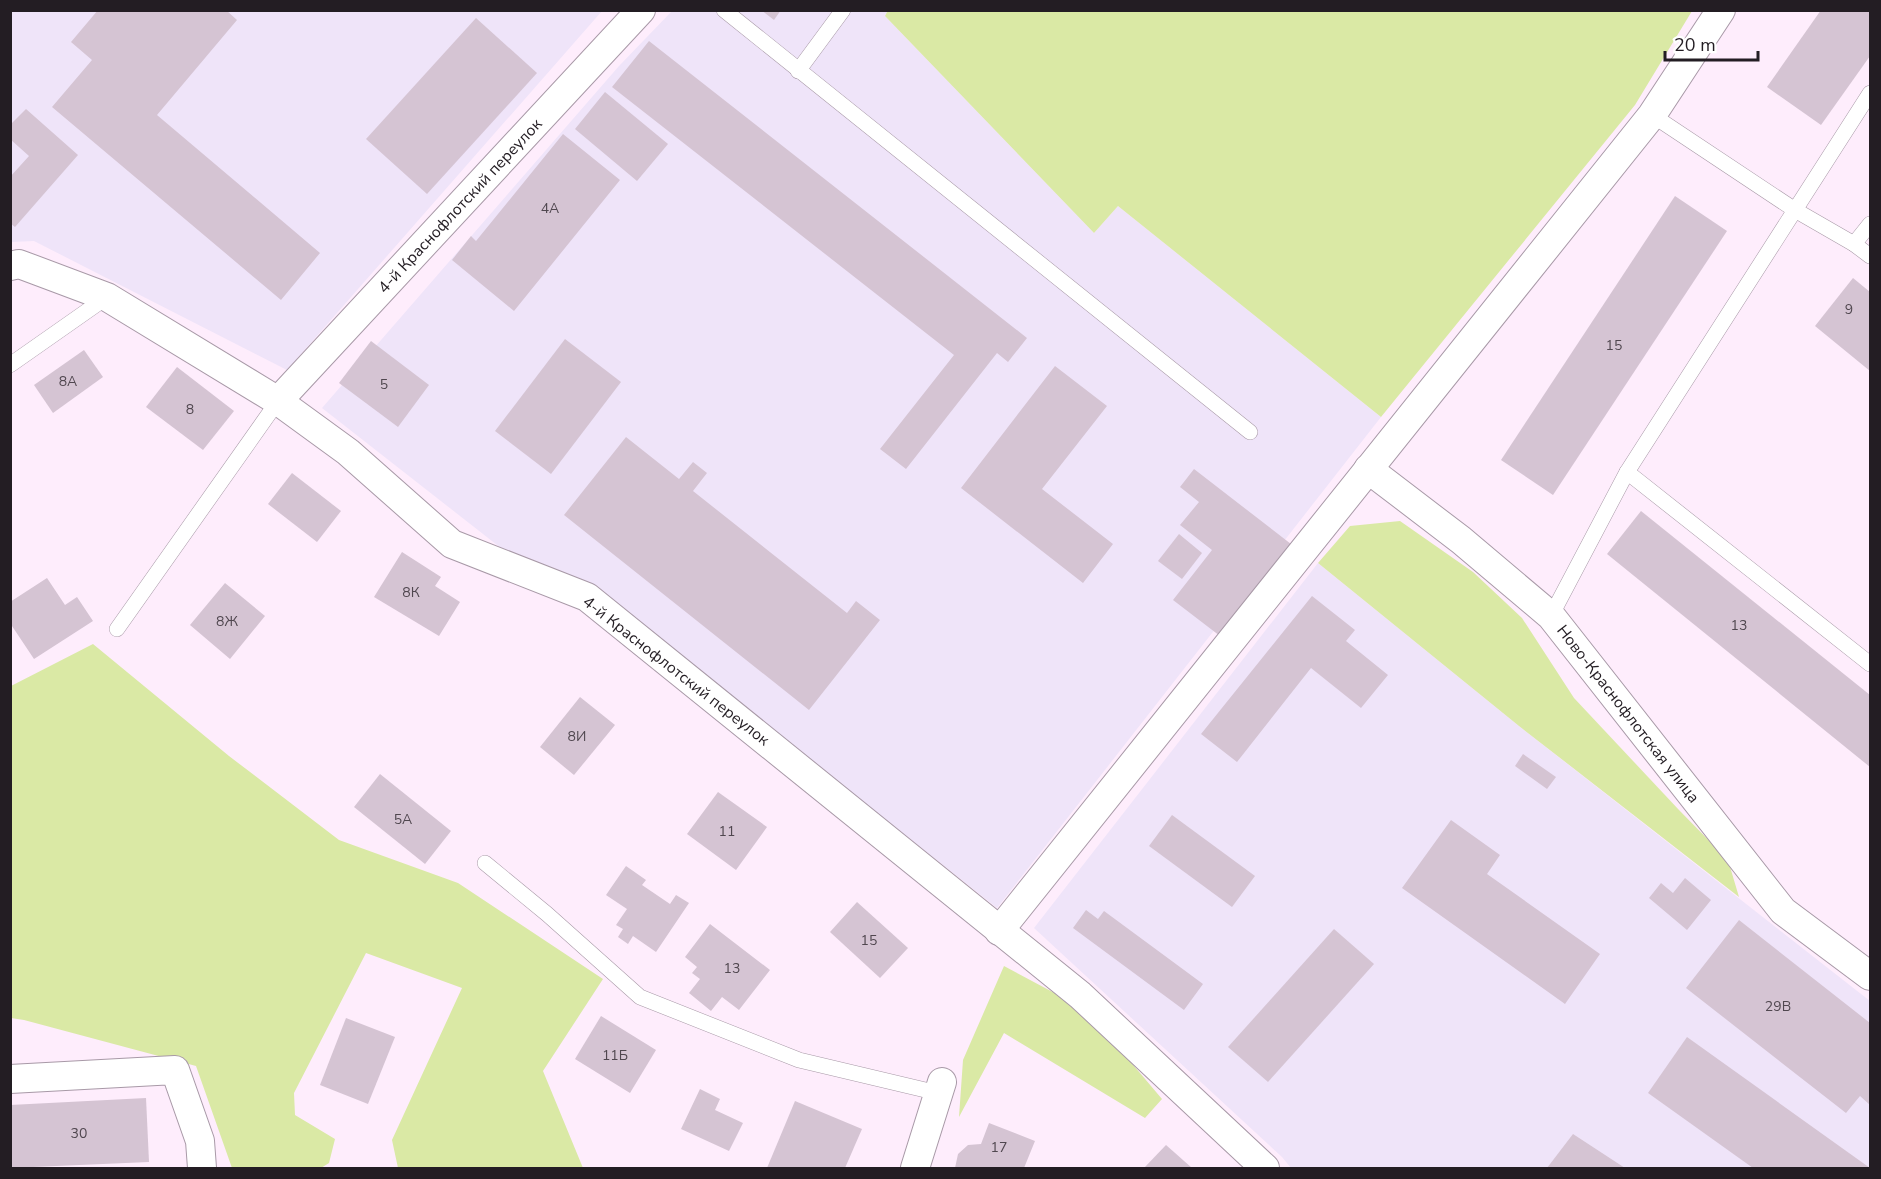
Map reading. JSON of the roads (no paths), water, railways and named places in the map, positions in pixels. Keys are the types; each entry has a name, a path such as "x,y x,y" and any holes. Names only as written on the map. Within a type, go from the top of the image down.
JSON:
{"street":[{"name":"4-й Краснофлотский переулок","path":"278,401 641,10"},
{"path":"999,931 1652,115 1721,10"},
{"name":"4-й Краснофлотский переулок","path":"10,266 19,264 107,297 278,401 348,452 452,544 587,597 1080,995 1265,1168"},
{"name":"Ново-Краснофлотская улица","path":"1368,469 1461,540 1551,616 1783,910 1870,976"},
{"path":"10,1079 176,1070 200,1141 202,1168"},
{"path":"915,1168 940,1087"}],"lane":[{"path":"724,10 1250,432"},
{"path":"798,70 843,10"},
{"path":"1551,616 1627,472 1870,93"},
{"path":"1652,115 1795,210 1854,244 1870,256"},
{"path":"1854,244 1870,224"},
{"path":"10,366 107,297"},
{"path":"117,629 278,401"},
{"path":"1627,472 1870,664"},
{"path":"485,863 547,914 640,997 799,1060 940,1087"}]}
